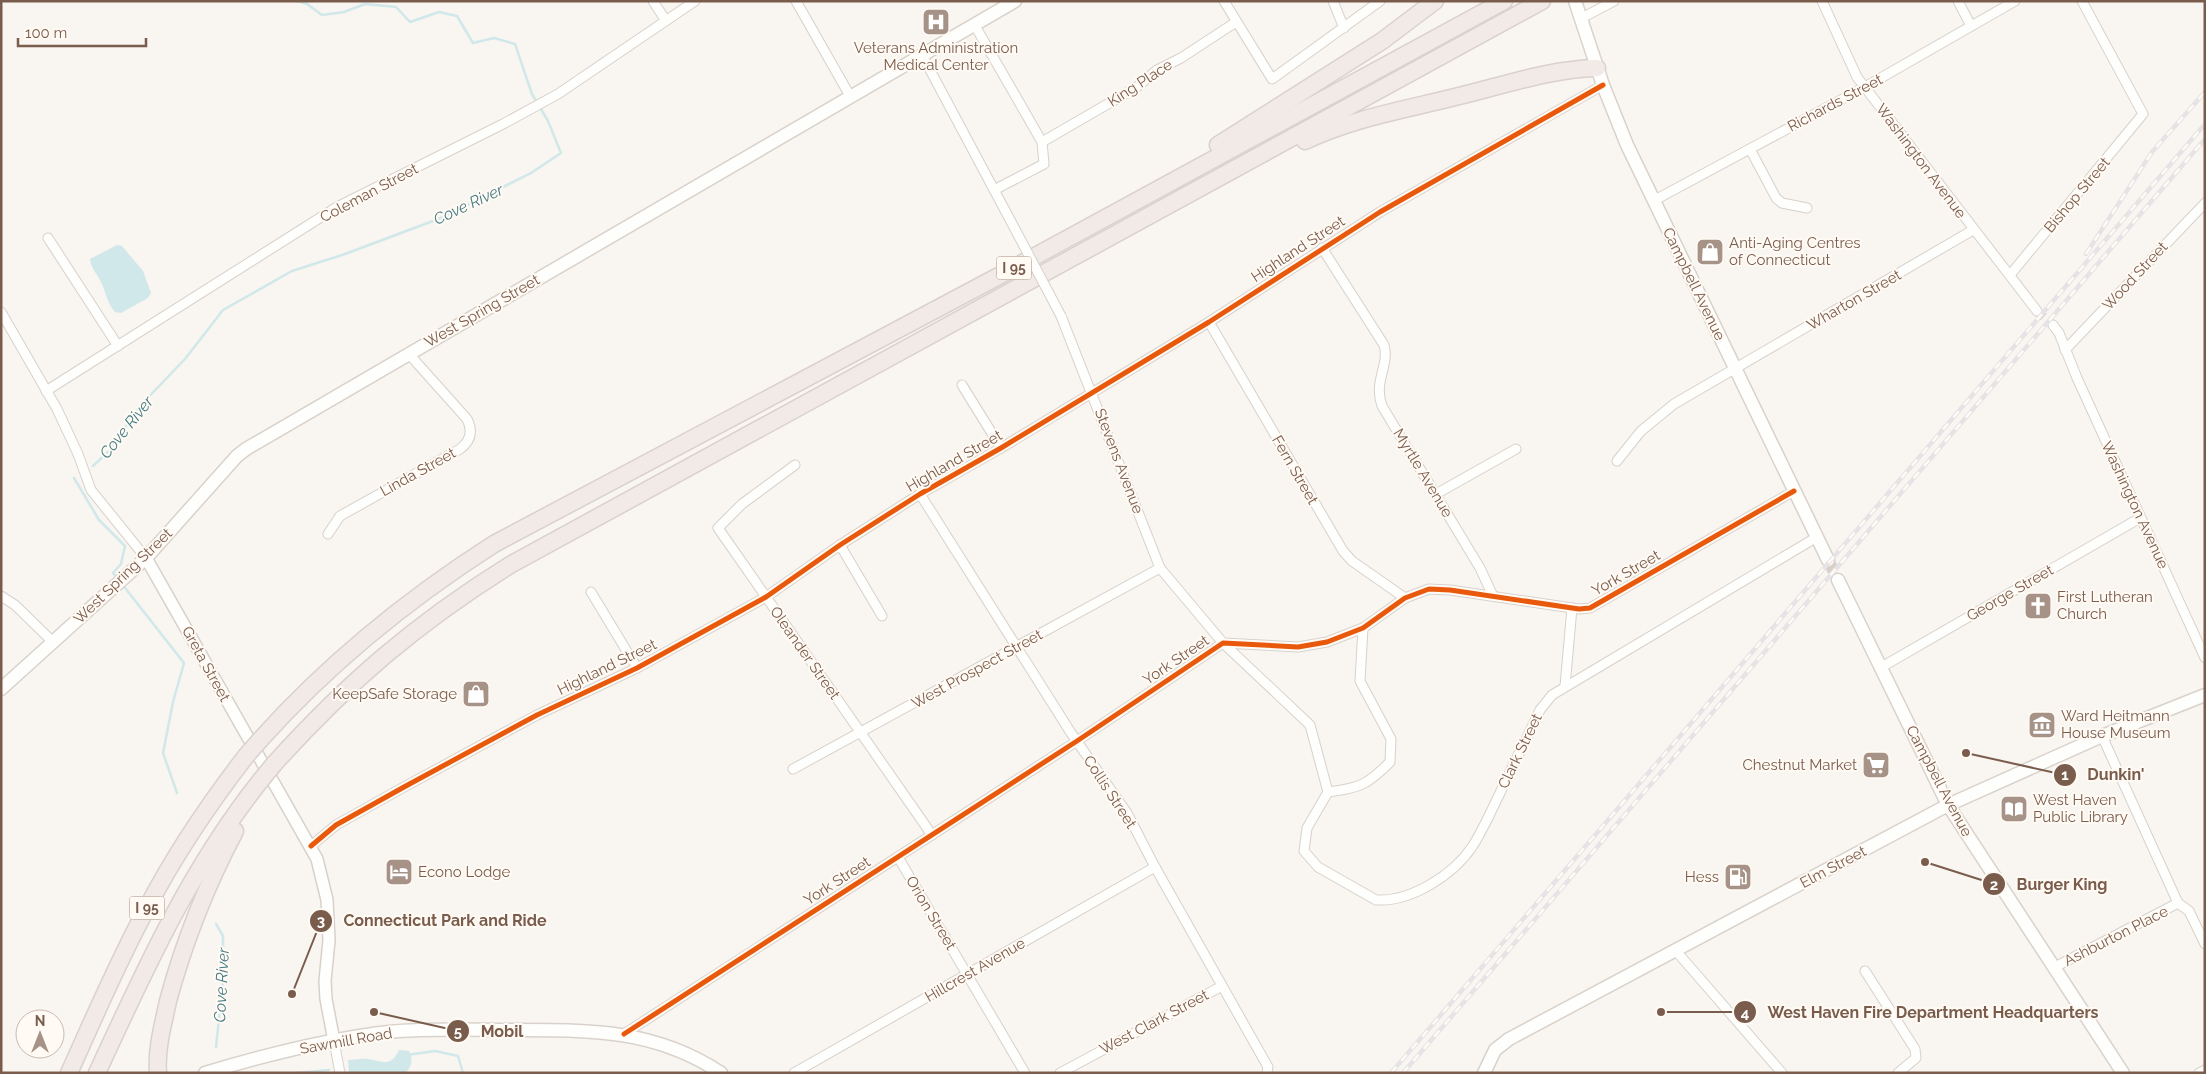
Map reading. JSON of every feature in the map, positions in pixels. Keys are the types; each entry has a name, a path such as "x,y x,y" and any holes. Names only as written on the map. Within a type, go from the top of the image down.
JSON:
{"highway":[{"path":"1077,233 1382,41 1435,1"},
{"name":"I 95","path":"68,1073 132,937 161,882 202,816 246,756 312,686 369,634 418,596 488,548 556,510 842,360 1504,1"},
{"name":"I 95","path":"97,1073 171,916 202,863 261,780 339,695 385,654 434,616 491,577 565,534 1542,1"},
{"path":"1165,207 1325,133 1424,105 1570,69 1597,68"},
{"path":"158,1073 158,1053 164,1017 191,929 208,884 261,780"}],"main road":[{"name":"West Spring Street","path":"1,689 146,558 246,449 1015,1"},
{"name":"Campbell Avenue","path":"1575,1 1603,85 1627,145 1828,560"},
{"name":"Campbell Avenue","path":"1838,580 1948,806 2123,1073"},
{"name":"Elm Street","path":"1484,1073 1495,1050 1509,1039 1948,806 2102,736 2205,694"},
{"name":"Sawmill Road","path":"205,1073 243,1061 334,1041 380,1034 419,1031 569,1030 624,1034 678,1050 721,1073"}],"street":[{"path":"653,1 666,21"},
{"name":"Coleman Street","path":"46,391 337,207 539,104 695,1"},
{"path":"796,1 850,96"},
{"path":"1224,1 1272,79 1380,1"},
{"path":"1333,1 1344,28"},
{"path":"1580,19 1614,1"},
{"name":"Washington Avenue","path":"1822,1 1857,78 2037,311"},
{"path":"1958,1 1971,26"},
{"name":"Richards Street","path":"1653,201 1865,87 2015,1"},
{"name":"Bishop Street","path":"2010,275 2143,114 2082,1"},
{"name":"King Place","path":"1042,142 1137,87 1157,70 1181,58 1236,22"},
{"path":"974,24 1042,142 1044,164 994,190"},
{"name":"Stevens Avenue","path":"922,55 1062,316 1160,568 1223,643 1310,724 1328,792"},
{"name":"Highland Street","path":"311,846 336,824 537,715 637,668 766,597 840,545 920,494 1001,448 1209,322 1380,212 1603,85"},
{"path":"1750,149 1776,198 1782,203 1807,208"},
{"path":"2202,205 2205,216"},
{"name":"Wood Street","path":"2066,350 2202,205"},
{"name":"Wharton Street","path":"1617,460 1641,431 1674,404 1973,230"},
{"path":"48,238 118,346"},
{"name":"Myrtle Avenue","path":"1322,248 1384,345 1385,358 1379,382 1380,400 1480,568 1492,596"},
{"name":"Greta Street","path":"1,312 46,391 78,454 91,490 146,558 317,859 327,900 329,940 325,981 326,999 334,1041"},
{"name":"Fern Street","path":"1209,322 1342,551 1352,561 1405,598"},
{"name":"Washington Avenue","path":"2053,325 2059,333 2140,518 2205,658"},
{"name":"Linda Street","path":"328,534 340,516 460,449 470,438 471,430 467,419 408,353"},
{"path":"962,384 1001,448"},
{"path":"1436,494 1516,449"},
{"name":"Oleander Street","path":"794,465 742,504 718,528 932,835"},
{"name":"York Street","path":"624,1034 1077,741 1223,643 1283,647 1312,646 1346,636 1363,628 1405,598 1429,589 1585,609 1596,606 1794,491"},
{"name":"Collis Street","path":"920,494 1077,741 1127,813 1155,868 1268,1067 1267,1073"},
{"name":"George Street","path":"1880,668 2140,518"},
{"name":"Clark Street","path":"1328,792 1307,828 1304,851 1318,867 1369,898 1386,901 1421,889 1451,869 1472,847 1540,710 1552,695 1817,537"},
{"path":"840,545 882,616"},
{"name":"West Prospect Street","path":"793,769 1160,568"},
{"path":"591,592 637,668"},
{"path":"1,596 15,605 53,642"},
{"path":"1565,686 1572,608"},
{"path":"1328,792 1355,789 1376,776 1390,762 1391,739 1360,681 1363,628"},
{"path":"2102,736 2178,904 2189,911 2205,944"},
{"name":"Orion Street","path":"898,856 1025,1073"},
{"name":"Hillcrest Avenue","path":"794,1073 1155,868"},
{"name":"Ashburton Place","path":"2053,968 2178,904"},
{"path":"1676,951 1782,1073"},
{"path":"1865,971 1915,1049 1916,1058 1898,1073"},
{"name":"West Clark Street","path":"1060,1073 1222,986"},
{"path":"334,1041 340,1073"},
{"path":"2200,1073 2205,1070"}],"water":[{"path":"117,245 122,246 143,271 151,293 148,298 121,313 115,312 110,305 90,259"},
{"path":"399,1050 409,1051 410,1054 411,1065 406,1072 349,1073 348,1060 366,1059 386,1062 393,1059"}],"waterway":[{"name":"Cove River","path":"93,466 110,450 139,407 185,359 223,310 292,271 345,254 441,218 531,173 561,153 548,121 532,94 515,44 494,38 473,43 457,16 439,12 410,22 396,7 365,4 344,12 322,15 307,4 298,1"},
{"name":"Cove River","path":"74,478 99,520 125,546 121,564 113,573 117,578"},
{"name":"Cove River","path":"122,584 184,663 173,702 163,753 177,793"},
{"name":"Cove River","path":"216,924 223,936 223,980 216,1047"},
{"name":"Cove River","path":"407,1055 435,1051 458,1056 463,1073"},
{"name":"Cove River","path":"296,1073 329,1070"}],"tunnel":[{"path":"2037,311 2053,325"},
{"path":"1828,560 1838,580"}],"railway":[{"path":"2086,254 2152,152 2205,92"},
{"path":"1391,1073 2205,124"},
{"path":"1403,1073 2205,139"}],"cycle path":[{"path":"311,846 336,825 404,787 537,715 637,668 766,597 840,545 920,494 1001,448 1209,322 1380,212 1603,85"},
{"path":"624,1034 1077,741 1223,643 1298,647 1327,642 1363,628 1405,598 1429,589 1450,590 1579,609 1590,608 1794,491"}],"place":[{"name":"Veterans Administration Medical Center","path":"936,22"},
{"name":"Anti-Aging Centres of Connecticut","path":"1710,252"},
{"name":"First Lutheran Church","path":"2038,606"},
{"name":"KeepSafe Storage","path":"476,694"},
{"name":"Ward Heitmann House Museum","path":"2042,725"},
{"name":"Dunkin'","path":"1966,753"},
{"name":"Chestnut Market","path":"1876,765"},
{"name":"West Haven Public Library","path":"2014,809"},
{"name":"Burger King","path":"1925,862"},
{"name":"Econo Lodge","path":"399,872"},
{"name":"Hess","path":"1738,877"},
{"name":"Connecticut Park and Ride","path":"292,994"},
{"name":"Mobil","path":"374,1012"},
{"name":"West Haven Fire Department Headquarters","path":"1661,1012"}]}
